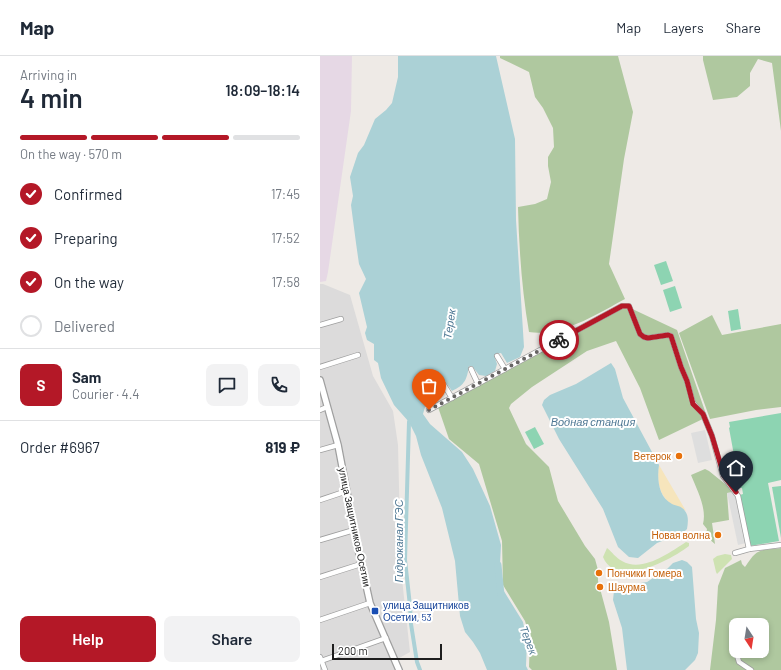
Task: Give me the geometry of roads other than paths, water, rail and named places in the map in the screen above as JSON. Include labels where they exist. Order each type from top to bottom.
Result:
[{"type":"street","points":[[429,410],[622,306],[629,306],[640,334],[644,337],[671,336],[687,381],[693,404],[703,414],[712,436],[724,476],[738,496],[749,549]]},
{"type":"street","points":[[320,325],[341,318]]},
{"type":"street","points":[[320,367],[358,355]]},
{"type":"street","points":[[497,356],[505,369]]},
{"type":"street","points":[[470,369],[478,384]]},
{"type":"street","name":"улица Защитников Осетии","points":[[320,380],[338,445],[370,603],[399,670]]},
{"type":"street","points":[[444,384],[452,398]]},
{"type":"street","points":[[320,410],[327,408]]},
{"type":"street","points":[[320,450],[338,445]]},
{"type":"street","points":[[320,500],[347,491]]},
{"type":"street","points":[[320,540],[354,530]]},
{"type":"street","points":[[735,553],[749,549],[781,545]]},
{"type":"street","points":[[320,577],[361,564]]},
{"type":"street","points":[[320,620],[370,603]]},
{"type":"street","points":[[324,670],[321,659],[386,638]]},
{"type":"street","points":[[738,658],[739,662],[751,670]]},
{"type":"water","points":[[398,56],[496,56],[515,139],[516,220],[524,347],[520,357],[507,363],[501,353],[496,354],[495,358],[497,364],[495,371],[486,376],[479,375],[472,366],[469,366],[463,384],[452,391],[445,381],[441,385],[442,395],[433,403],[425,407],[423,414],[430,424],[462,452],[473,469],[490,506],[501,545],[499,583],[523,622],[527,641],[526,666],[528,670],[487,670],[480,653],[465,632],[460,616],[455,561],[442,508],[421,455],[416,436],[409,422],[394,405],[381,378],[378,363],[374,360],[374,344],[367,340],[365,333],[367,327],[359,293],[366,279],[359,264],[351,205],[353,196],[350,177],[358,153],[364,145],[375,119],[392,103],[398,77]]},
{"type":"water","name":"Водная станция","points":[[611,363],[615,369],[623,398],[659,465],[658,476],[661,492],[667,501],[684,509],[688,517],[687,529],[683,533],[657,543],[638,558],[629,557],[618,547],[603,509],[559,439],[542,405],[544,400],[550,395],[576,384]]},
{"type":"water","points":[[682,560],[687,562],[692,567],[696,619],[699,633],[698,653],[695,660],[685,670],[627,670],[622,628],[613,600],[614,591],[618,586],[624,584],[647,582],[667,569],[673,563]]},
{"type":"waterway","name":"Гидроканал ГЭС","points":[[411,418],[409,422],[405,560],[411,624],[417,662],[420,670]]},
{"type":"waterway","name":"Терек","points":[[498,565],[501,595]]},
{"type":"place","name":"Ветерок","points":[[679,456]]},
{"type":"place","name":"Новая волна","points":[[718,535]]},
{"type":"place","name":"Пончики Гомера","points":[[599,573]]},
{"type":"place","name":"Шаурма","points":[[600,587]]},
{"type":"place","name":"улица Защитников Осетии, 53","points":[[375,611]]}]
